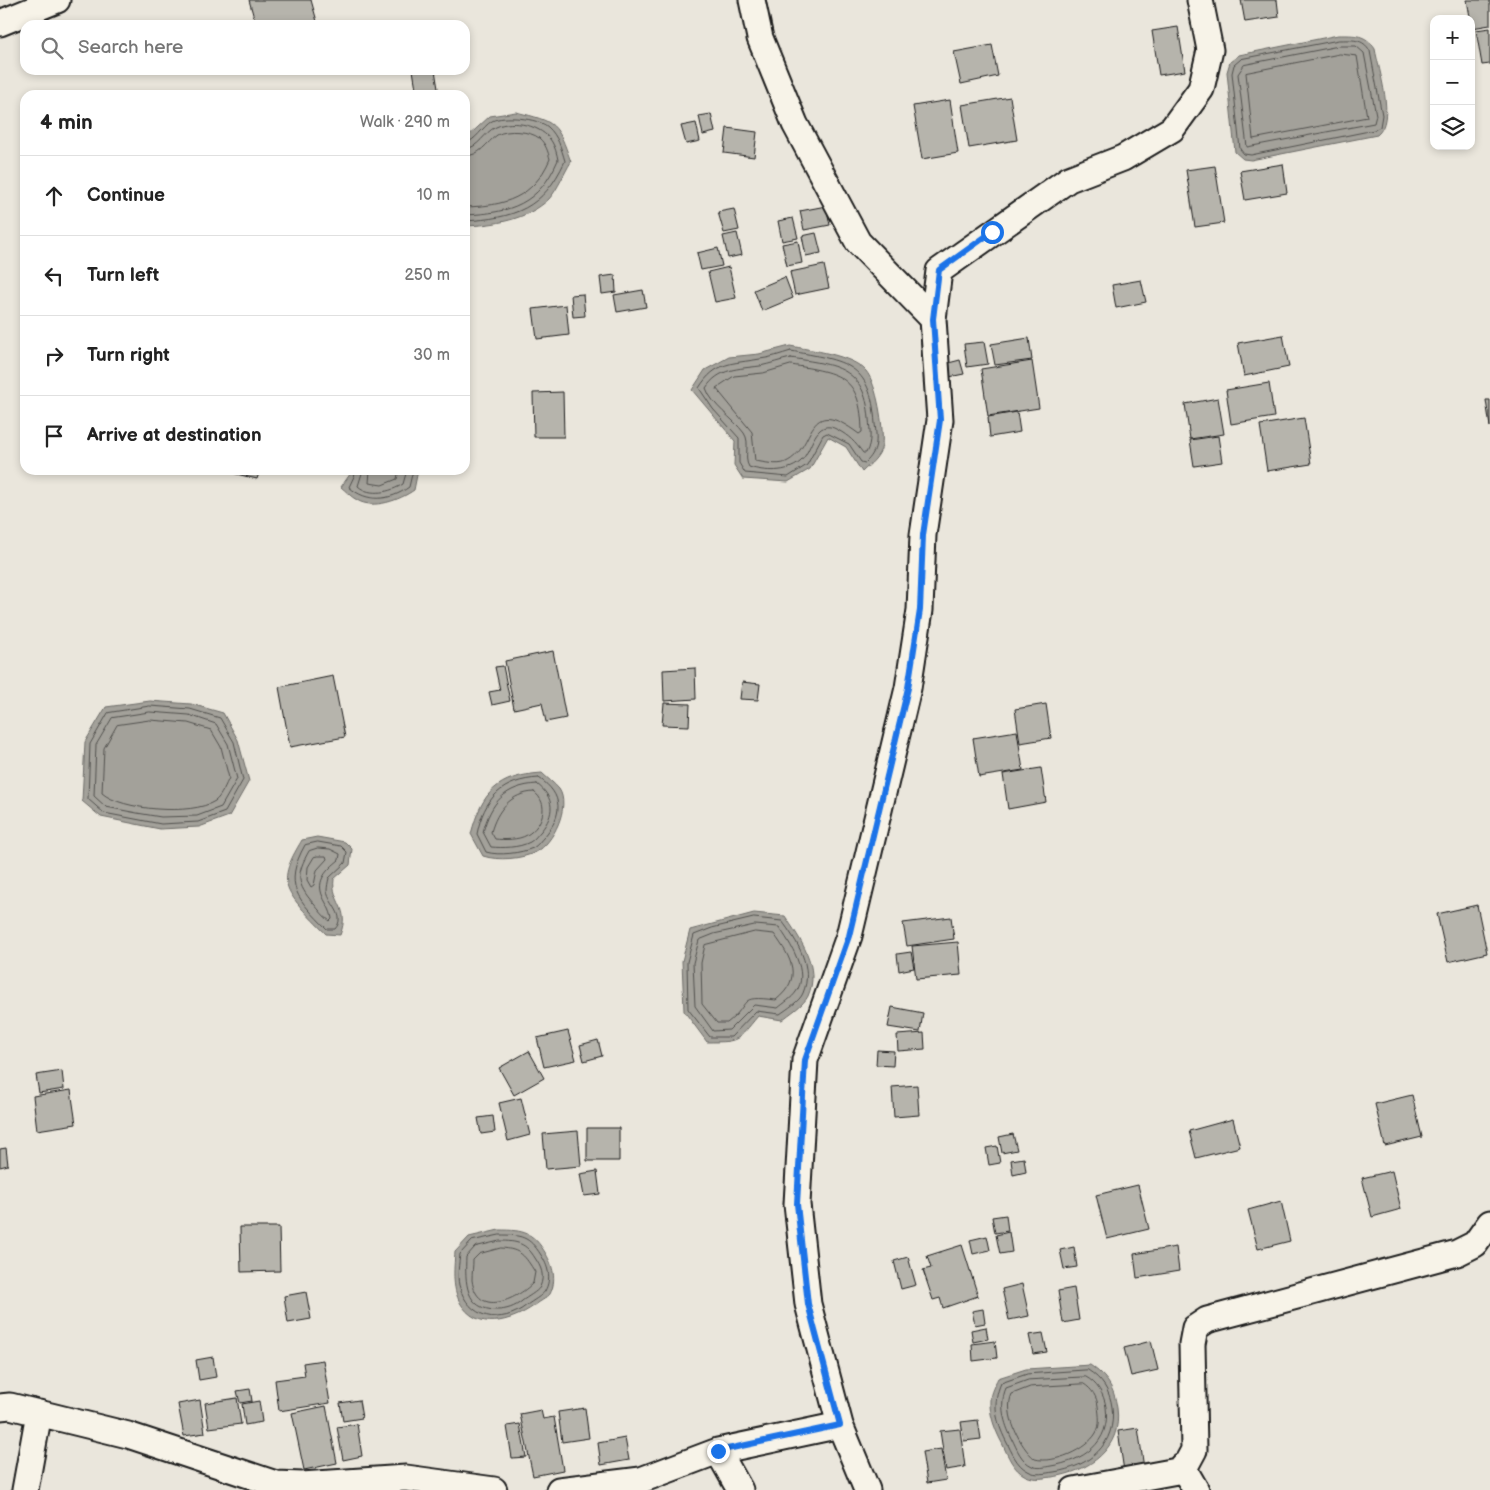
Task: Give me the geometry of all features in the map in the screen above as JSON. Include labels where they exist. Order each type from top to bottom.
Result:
[{"type":"street","points":[[0,23],[57,0]]},
{"type":"street","points":[[752,0],[760,38],[795,124],[858,242],[933,319]]},
{"type":"street","points":[[867,1490],[840,1425],[808,1304],[797,1204],[805,1060],[849,936],[908,688],[920,610],[923,535],[940,420],[933,319],[939,270],[1069,179],[1123,158],[1172,129],[1201,89],[1210,50],[1200,0]]},
{"type":"street","points":[[1074,1490],[1176,1470],[1182,1466],[1194,1450],[1192,1344],[1195,1328],[1207,1320],[1457,1253],[1475,1244],[1490,1222]]},
{"type":"street","points":[[0,1407],[10,1406],[128,1435],[276,1484],[302,1485],[406,1478],[494,1490]]},
{"type":"street","points":[[25,1490],[40,1413]]},
{"type":"street","points":[[559,1490],[642,1480],[718,1451],[840,1425]]},
{"type":"street","points":[[718,1451],[740,1490]]},
{"type":"street","points":[[1182,1466],[1196,1490]]},
{"type":"water","points":[[1338,35],[1360,36],[1368,40],[1375,49],[1385,95],[1386,107],[1383,128],[1377,135],[1251,160],[1243,159],[1235,152],[1227,72],[1230,62],[1239,55]]},
{"type":"water","points":[[516,112],[540,118],[558,131],[571,162],[549,199],[531,212],[499,223],[470,226],[470,134],[490,116]]},
{"type":"water","points":[[790,346],[841,357],[860,365],[870,377],[879,406],[882,445],[877,457],[862,472],[846,447],[828,437],[810,469],[788,482],[743,479],[734,465],[735,441],[692,390],[705,370],[729,357],[759,354]]},
{"type":"water","points":[[349,475],[417,475],[414,490],[394,500],[378,504],[363,503],[341,487]]},
{"type":"water","points":[[150,701],[191,704],[223,713],[238,740],[249,781],[229,816],[199,827],[160,829],[101,817],[82,801],[85,742],[106,707]]},
{"type":"water","points":[[542,773],[559,789],[562,796],[563,805],[554,833],[542,848],[524,856],[503,859],[483,856],[471,834],[475,819],[486,797],[494,789],[513,778]]},
{"type":"water","points":[[317,837],[345,842],[352,849],[350,865],[334,879],[335,894],[343,918],[340,935],[326,934],[298,904],[287,884],[287,872],[293,855],[302,840]]},
{"type":"water","points":[[754,913],[785,916],[791,925],[807,954],[810,964],[812,974],[808,996],[800,1006],[782,1020],[758,1016],[746,1031],[737,1038],[726,1041],[707,1042],[684,1011],[682,961],[690,930]]},
{"type":"water","points":[[499,1230],[521,1232],[537,1241],[551,1263],[554,1278],[552,1289],[549,1295],[520,1314],[500,1321],[480,1320],[471,1315],[459,1301],[454,1280],[455,1252],[469,1237]]},
{"type":"water","points":[[1090,1365],[1109,1383],[1116,1401],[1117,1422],[1115,1435],[1109,1446],[1101,1456],[1090,1464],[1066,1474],[1036,1478],[1021,1473],[1009,1458],[997,1433],[992,1416],[990,1397],[998,1378],[1026,1369]]},
{"type":"building","points":[[249,0],[311,0],[317,20],[255,20]]},
{"type":"building","points":[[1241,0],[1277,0],[1279,17],[1245,22]]},
{"type":"building","points":[[1467,0],[1490,0],[1490,25],[1475,28],[1475,15],[1470,15]]},
{"type":"building","points":[[1178,27],[1185,71],[1159,75],[1152,31]]},
{"type":"building","points":[[1490,28],[1490,64],[1482,65],[1476,30]]},
{"type":"building","points":[[992,45],[998,76],[961,84],[954,52]]},
{"type":"building","points":[[414,75],[436,75],[438,90],[416,90]]},
{"type":"building","points":[[1010,97],[1017,140],[969,148],[962,105]]},
{"type":"building","points":[[950,100],[958,153],[922,159],[913,106]]},
{"type":"building","points":[[711,114],[715,132],[703,135],[699,116]]},
{"type":"building","points":[[696,123],[700,141],[686,144],[681,126]]},
{"type":"building","points":[[727,128],[757,132],[754,157],[724,153]]},
{"type":"building","points":[[1283,164],[1287,193],[1245,200],[1240,171]]},
{"type":"building","points":[[1215,166],[1224,223],[1195,227],[1186,170]]},
{"type":"building","points":[[826,206],[830,225],[804,230],[800,211]]},
{"type":"building","points":[[734,209],[739,230],[724,233],[718,212]]},
{"type":"building","points":[[793,218],[798,238],[782,241],[778,221]]},
{"type":"building","points":[[737,233],[742,255],[728,258],[723,236]]},
{"type":"building","points":[[816,233],[821,253],[806,256],[802,236]]},
{"type":"building","points":[[798,241],[802,263],[787,266],[782,244]]},
{"type":"building","points":[[718,248],[722,266],[701,270],[697,253]]},
{"type":"building","points":[[824,265],[829,288],[795,295],[790,272]]},
{"type":"building","points":[[729,267],[736,298],[715,302],[708,272]]},
{"type":"building","points":[[615,275],[616,292],[602,294],[600,277]]},
{"type":"building","points":[[785,277],[793,298],[762,311],[754,290]]},
{"type":"building","points":[[1141,280],[1146,302],[1116,308],[1112,285]]},
{"type":"building","points":[[643,290],[646,307],[617,312],[614,295]]},
{"type":"building","points":[[583,294],[585,316],[573,317],[571,295]]},
{"type":"building","points":[[566,305],[569,335],[537,339],[533,309]]},
{"type":"building","points":[[1283,335],[1289,367],[1244,376],[1238,343]]},
{"type":"building","points":[[1029,338],[1032,360],[995,365],[991,344]]},
{"type":"building","points":[[984,342],[988,364],[967,367],[964,344]]},
{"type":"building","points":[[960,360],[964,374],[944,378],[941,365]]},
{"type":"building","points":[[1032,361],[1039,408],[988,416],[981,369]]},
{"type":"building","points":[[1269,383],[1274,417],[1231,424],[1226,390]]},
{"type":"building","points":[[563,392],[564,437],[534,437],[533,393]]},
{"type":"building","points":[[1218,398],[1224,434],[1190,439],[1185,404]]},
{"type":"building","points":[[1486,400],[1490,400],[1490,427]]},
{"type":"building","points":[[1017,412],[1020,432],[990,437],[988,417]]},
{"type":"building","points":[[1304,418],[1311,464],[1267,471],[1260,425]]},
{"type":"building","points":[[1218,436],[1222,462],[1194,466],[1190,440]]},
{"type":"building","points":[[241,475],[258,475],[257,479]]},
{"type":"building","points":[[553,651],[566,718],[546,722],[542,703],[514,709],[505,661]]},
{"type":"building","points":[[503,666],[510,701],[492,705],[489,692],[500,690],[495,667]]},
{"type":"building","points":[[695,668],[696,699],[664,701],[663,670]]},
{"type":"building","points":[[333,676],[345,737],[290,747],[279,687]]},
{"type":"building","points":[[742,682],[760,684],[758,700],[740,699]]},
{"type":"building","points":[[664,703],[690,704],[689,726],[662,725]]},
{"type":"building","points":[[1046,704],[1051,738],[1020,743],[1015,709]]},
{"type":"building","points":[[1017,731],[1023,770],[979,777],[973,738]]},
{"type":"building","points":[[1041,768],[1046,802],[1008,809],[1003,774]]},
{"type":"building","points":[[1477,905],[1487,953],[1448,962],[1437,914]]},
{"type":"building","points":[[951,917],[954,939],[907,946],[903,923]]},
{"type":"building","points":[[958,942],[961,975],[916,979],[912,946]]},
{"type":"building","points":[[911,952],[914,968],[899,971],[897,954]]},
{"type":"building","points":[[892,1007],[923,1013],[920,1032],[888,1027]]},
{"type":"building","points":[[568,1031],[576,1060],[544,1067],[537,1038]]},
{"type":"building","points":[[924,1033],[925,1049],[898,1051],[897,1035]]},
{"type":"building","points":[[598,1040],[602,1056],[584,1061],[580,1045]]},
{"type":"building","points":[[877,1050],[894,1051],[893,1066],[876,1065]]},
{"type":"building","points":[[529,1051],[544,1078],[514,1095],[499,1068]]},
{"type":"building","points":[[62,1071],[64,1089],[39,1093],[36,1075]]},
{"type":"building","points":[[917,1085],[919,1115],[894,1117],[892,1087]]},
{"type":"building","points":[[71,1090],[76,1124],[37,1130],[33,1096]]},
{"type":"building","points":[[1412,1095],[1422,1137],[1385,1146],[1375,1104]]},
{"type":"building","points":[[521,1098],[530,1135],[508,1141],[499,1103]]},
{"type":"building","points":[[493,1116],[495,1132],[481,1134],[478,1118]]},
{"type":"building","points":[[1233,1119],[1240,1147],[1196,1158],[1189,1131]]},
{"type":"building","points":[[587,1128],[619,1128],[619,1161],[587,1161]]},
{"type":"building","points":[[578,1131],[581,1166],[546,1169],[543,1134]]},
{"type":"building","points":[[1013,1134],[1017,1150],[1002,1153],[999,1137]]},
{"type":"building","points":[[997,1146],[1000,1163],[989,1165],[986,1148]]},
{"type":"building","points":[[6,1148],[8,1165],[0,1167],[0,1149]]},
{"type":"building","points":[[1024,1158],[1026,1172],[1013,1175],[1011,1160]]},
{"type":"building","points":[[597,1171],[600,1194],[584,1196],[580,1174]]},
{"type":"building","points":[[1392,1171],[1401,1209],[1372,1217],[1362,1178]]},
{"type":"building","points":[[1138,1185],[1149,1229],[1107,1239],[1096,1195]]},
{"type":"building","points":[[1281,1201],[1290,1241],[1258,1249],[1248,1210]]},
{"type":"building","points":[[1006,1215],[1008,1231],[995,1233],[992,1217]]},
{"type":"building","points":[[240,1227],[279,1227],[280,1271],[241,1272]]},
{"type":"building","points":[[1009,1232],[1012,1252],[1000,1254],[996,1235]]},
{"type":"building","points":[[987,1236],[990,1250],[973,1254],[970,1240]]},
{"type":"building","points":[[962,1245],[978,1296],[943,1308],[940,1298],[933,1300],[923,1270],[931,1268],[927,1256]]},
{"type":"building","points":[[1074,1247],[1077,1267],[1064,1269],[1060,1250]]},
{"type":"building","points":[[1176,1247],[1179,1271],[1137,1278],[1134,1254]]},
{"type":"building","points":[[908,1257],[916,1285],[901,1289],[894,1261]]},
{"type":"building","points":[[1022,1284],[1029,1316],[1009,1320],[1002,1289]]},
{"type":"building","points":[[1074,1288],[1079,1320],[1063,1323],[1058,1291]]},
{"type":"building","points":[[306,1292],[311,1319],[288,1323],[284,1296]]},
{"type":"building","points":[[983,1309],[985,1323],[975,1325],[972,1311]]},
{"type":"building","points":[[986,1327],[988,1339],[973,1342],[971,1330]]},
{"type":"building","points":[[1043,1333],[1047,1352],[1033,1354],[1029,1335]]},
{"type":"building","points":[[995,1341],[997,1358],[973,1361],[972,1344]]},
{"type":"building","points":[[1151,1341],[1158,1370],[1131,1376],[1124,1348]]},
{"type":"building","points":[[213,1357],[216,1377],[199,1380],[196,1360]]},
{"type":"building","points":[[323,1360],[330,1403],[279,1411],[275,1380],[305,1376],[303,1363]]},
{"type":"building","points":[[250,1389],[252,1401],[240,1403],[237,1391]]},
{"type":"building","points":[[237,1398],[241,1424],[209,1428],[205,1403]]},
{"type":"building","points":[[200,1400],[205,1433],[184,1436],[178,1404]]},
{"type":"building","points":[[359,1400],[362,1418],[343,1421],[340,1403]]},
{"type":"building","points":[[259,1401],[262,1422],[245,1425],[242,1404]]},
{"type":"building","points":[[326,1406],[337,1463],[304,1470],[292,1413]]},
{"type":"building","points":[[585,1408],[589,1438],[562,1442],[558,1412]]},
{"type":"building","points":[[541,1410],[543,1419],[554,1417],[563,1470],[533,1476],[520,1414]]},
{"type":"building","points":[[978,1420],[981,1439],[964,1441],[961,1422]]},
{"type":"building","points":[[357,1424],[362,1456],[343,1460],[337,1427]]},
{"type":"building","points":[[520,1424],[526,1457],[512,1458],[507,1426]]},
{"type":"building","points":[[1138,1428],[1144,1468],[1124,1471],[1118,1431]]},
{"type":"building","points":[[960,1429],[965,1467],[946,1470],[940,1431]]},
{"type":"building","points":[[625,1438],[629,1460],[601,1465],[598,1443]]},
{"type":"building","points":[[941,1449],[946,1480],[927,1483],[922,1452]]},
{"type":"route","points":[[718,1451],[840,1425],[808,1304],[797,1204],[805,1060],[849,936],[908,688],[920,610],[923,535],[940,420],[933,319],[939,270],[992,232]]}]
